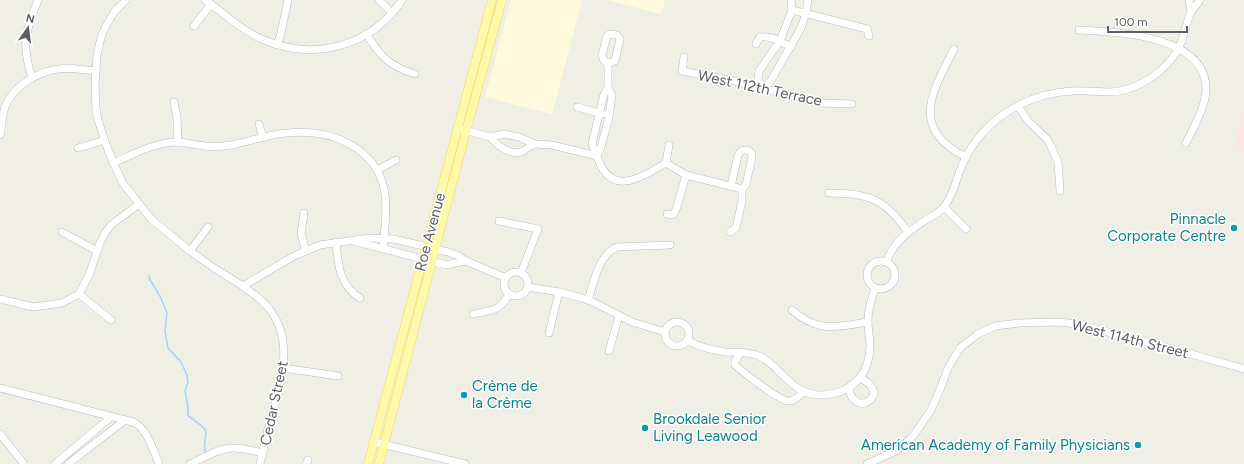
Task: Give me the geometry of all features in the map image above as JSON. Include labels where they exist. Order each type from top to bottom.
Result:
[{"type":"main road","name":"Roe Avenue","points":[[368,464],[492,0]]},
{"type":"main road","name":"Roe Avenue","points":[[379,464],[431,262],[502,0]]},
{"type":"street","points":[[32,78],[25,56],[25,42],[30,20],[38,0]]},
{"type":"street","points":[[126,0],[113,15],[102,34],[97,54],[95,96],[96,109],[104,140],[122,182],[151,219],[190,251],[243,286],[285,261],[306,251],[336,242],[370,238],[394,240],[459,256],[466,261],[506,278]]},
{"type":"street","points":[[277,45],[288,0]]},
{"type":"street","points":[[379,0],[392,13]]},
{"type":"street","points":[[194,26],[208,2],[248,32],[277,45],[308,50],[333,48],[356,40],[366,34],[384,21],[402,0]]},
{"type":"street","points":[[791,0],[792,10],[780,41],[759,71],[758,80],[763,88],[770,82],[801,28],[806,13],[808,0]]},
{"type":"street","points":[[1189,0],[1191,12]]},
{"type":"street","points":[[886,262],[897,242],[908,232],[937,213],[944,206],[952,193],[966,157],[978,139],[1005,113],[1039,96],[1050,93],[1080,90],[1110,92],[1127,89],[1145,82],[1163,69],[1179,49],[1191,12],[1200,0]]},
{"type":"street","points":[[792,10],[867,29],[869,36]]},
{"type":"street","points":[[1079,30],[1110,31],[1133,34],[1179,49],[1188,54],[1198,63],[1202,70],[1206,93],[1202,107],[1186,143]]},
{"type":"street","points":[[366,34],[385,59],[392,65],[415,74]]},
{"type":"street","points":[[756,44],[758,39],[763,36],[780,41],[791,47]]},
{"type":"street","points":[[954,49],[932,96],[930,110],[931,119],[939,136],[945,143],[966,157]]},
{"type":"street","name":"West 112th Terrace","points":[[684,57],[682,71],[734,81],[821,103],[852,104]]},
{"type":"street","points":[[597,156],[609,117],[612,95],[608,88],[608,63]]},
{"type":"street","points":[[0,135],[5,108],[9,100],[21,85],[46,71],[72,68],[96,71]]},
{"type":"street","points":[[608,88],[604,94],[592,144],[600,166],[605,172],[616,180],[624,181],[638,179],[666,163],[670,145]]},
{"type":"street","points":[[174,102],[177,118],[178,142]]},
{"type":"street","points":[[1018,106],[1028,121],[1047,139],[1050,144],[1058,162],[1060,191]]},
{"type":"street","points":[[577,107],[609,117]]},
{"type":"street","points":[[259,124],[263,138]]},
{"type":"street","points":[[457,128],[490,137],[504,134],[519,137],[535,144],[552,145],[597,156]]},
{"type":"street","points":[[113,163],[153,146],[178,142],[219,146],[231,145],[286,133],[303,132],[325,134],[350,144],[368,158],[377,170],[385,194],[386,217],[383,249]]},
{"type":"street","points":[[490,137],[503,149],[517,152],[535,144]]},
{"type":"street","points":[[78,148],[104,140]]},
{"type":"street","points":[[730,232],[736,228],[742,201],[742,189],[746,184],[752,157],[752,154],[749,151],[740,151],[731,186]]},
{"type":"street","points":[[377,170],[396,160]]},
{"type":"street","points":[[666,163],[686,176],[742,189]]},
{"type":"street","points":[[667,214],[673,215],[676,210],[686,176]]},
{"type":"street","points":[[829,193],[858,194],[877,201],[895,215],[908,232]]},
{"type":"street","points":[[0,299],[33,306],[62,303],[79,294],[89,275],[105,233],[111,225],[139,204]]},
{"type":"street","points":[[944,206],[966,229]]},
{"type":"street","points":[[304,213],[301,234],[306,251]]},
{"type":"street","points":[[499,221],[538,229],[520,273]]},
{"type":"street","points":[[190,251],[208,227]]},
{"type":"street","points":[[62,232],[97,251]]},
{"type":"street","points":[[351,240],[446,265],[466,261]]},
{"type":"street","points":[[336,242],[338,264],[344,282],[351,291],[360,298]]},
{"type":"street","points":[[588,300],[602,262],[612,249],[617,247],[670,245]]},
{"type":"street","points":[[877,261],[886,262],[894,269],[895,279],[890,287],[885,289],[875,289],[866,279],[867,270],[877,261]]},
{"type":"street","points":[[512,273],[520,273],[527,279],[528,287],[525,292],[514,296],[509,294],[504,285],[506,278],[512,273]]},
{"type":"street","name":"Cedar Street","points":[[243,286],[264,303],[274,316],[284,344],[283,368],[260,464]]},
{"type":"street","points":[[528,287],[559,292],[588,300],[640,325],[665,332]]},
{"type":"street","points":[[688,340],[694,344],[710,349],[725,352],[750,353],[765,359],[788,381],[804,392],[815,395],[838,393],[848,388],[857,380],[866,367],[870,345],[868,322],[871,301],[875,289]]},
{"type":"street","points":[[549,334],[559,292]]},
{"type":"street","points":[[79,294],[111,320]]},
{"type":"street","points":[[473,314],[498,308],[503,304],[509,294]]},
{"type":"street","points":[[792,310],[806,320],[817,325],[836,326],[868,322]]},
{"type":"street","points":[[609,351],[619,316]]},
{"type":"street","points":[[680,322],[684,324],[689,330],[688,340],[680,345],[672,345],[667,340],[665,332],[666,328],[672,323],[680,322]]},
{"type":"street","name":"West 114th Street","points":[[867,464],[898,450],[914,435],[931,410],[948,368],[960,348],[978,334],[996,326],[1019,323],[1058,322],[1077,324],[1244,369]]},
{"type":"street","points":[[741,352],[735,361],[736,365],[766,388],[788,401],[793,400],[804,392]]},
{"type":"street","points":[[283,368],[338,376]]},
{"type":"street","points":[[848,388],[854,400],[865,403],[869,402],[874,394],[872,387],[870,384],[857,380]]},
{"type":"street","points":[[0,388],[138,424],[147,437],[159,464]]},
{"type":"street","points":[[55,464],[111,417]]},
{"type":"street","points":[[63,457],[69,464],[125,420]]},
{"type":"street","points":[[0,434],[24,464]]},
{"type":"street","points":[[84,439],[90,447]]},
{"type":"street","points":[[374,442],[465,464]]},
{"type":"street","points":[[190,464],[221,450],[231,448],[242,448],[263,453]]},
{"type":"shaded area","points":[[511,0],[582,0],[552,114],[485,97]]},
{"type":"shaded area","points":[[607,0],[665,0],[661,14]]},
{"type":"shaded area","points":[[1244,109],[1244,153],[1233,150]]},
{"type":"waterway","points":[[149,276],[167,313],[165,331],[168,348],[181,362],[187,375],[188,383],[185,390],[188,415],[206,432],[204,446],[205,451]]},
{"type":"place","name":"Pinnacle Corporate Centre","points":[[1234,228]]},
{"type":"place","name":"Crème de la Crème","points":[[464,395]]},
{"type":"place","name":"Brookdale Senior Living Leawood","points":[[645,428]]},
{"type":"place","name":"American Academy of Family Physicians","points":[[1138,445]]}]
